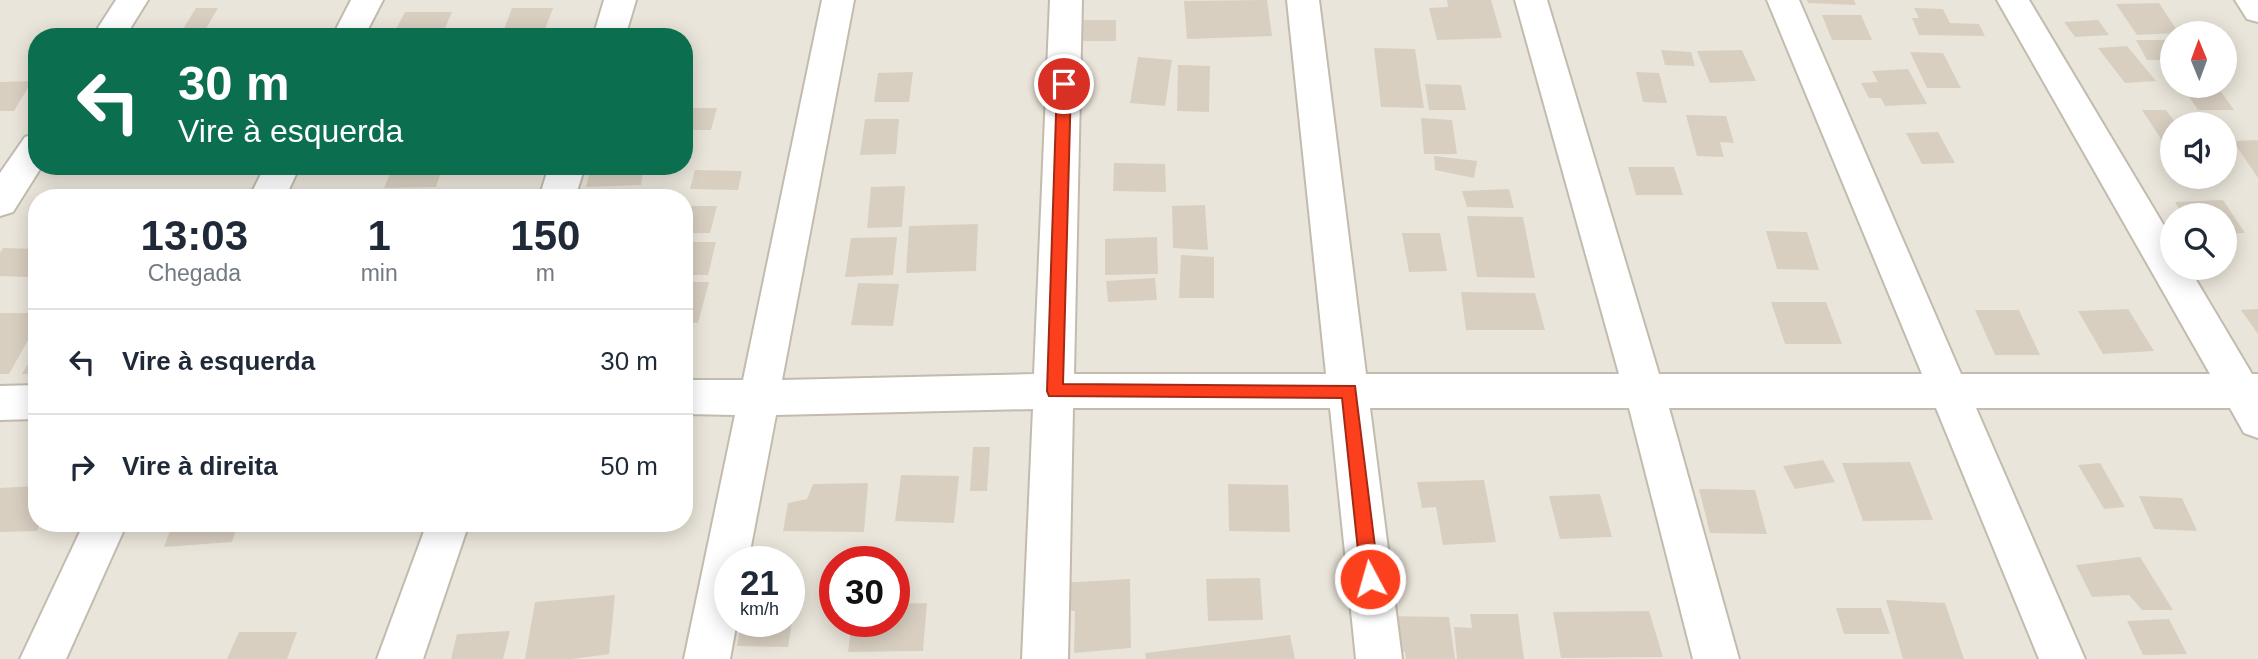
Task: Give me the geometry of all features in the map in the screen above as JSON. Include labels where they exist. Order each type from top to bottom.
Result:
[{"type":"street","points":[[114,28],[132,0]]},
{"type":"street","points":[[353,28],[367,0]]},
{"type":"street","points":[[612,28],[621,0]]},
{"type":"street","points":[[707,659],[838,0]]},
{"type":"street","points":[[1045,659],[1066,0]]},
{"type":"street","points":[[1303,0],[1378,659]]},
{"type":"street","points":[[1531,0],[1644,391],[1716,659]]},
{"type":"street","points":[[1783,0],[2062,659]]},
{"type":"street","points":[[2013,0],[2252,401]]},
{"type":"street","points":[[2250,0],[2258,11]]},
{"type":"street","points":[[0,202],[28,160]]},
{"type":"street","points":[[693,397],[1055,391],[1947,391],[2252,401]]},
{"type":"street","points":[[0,403],[28,402]]},
{"type":"street","points":[[43,659],[102,532]]},
{"type":"street","points":[[400,659],[444,532]]},
{"type":"shaded area","points":[[0,0],[2258,0],[2258,659],[0,659]]},
{"type":"building","points":[[1267,0],[1272,36],[1187,39],[1184,1]]},
{"type":"building","points":[[1447,0],[1491,0],[1502,38],[1437,40],[1429,8],[1448,7]]},
{"type":"building","points":[[1807,0],[1854,0],[1856,5],[1808,3]]},
{"type":"building","points":[[2159,3],[2171,21],[2160,21],[2160,34],[2137,35],[2116,4]]},
{"type":"building","points":[[196,8],[218,8],[206,28],[184,28]]},
{"type":"building","points":[[512,8],[553,8],[545,28],[504,28]]},
{"type":"building","points":[[1914,8],[1943,9],[1950,23],[1979,24],[1985,36],[1919,35],[1912,18],[1919,18]]},
{"type":"building","points":[[405,12],[452,12],[445,28],[397,28]]},
{"type":"building","points":[[1822,15],[1861,15],[1872,40],[1832,40]]},
{"type":"building","points":[[1082,20],[1116,20],[1116,41],[1082,41]]},
{"type":"building","points":[[2098,20],[2109,35],[2075,37],[2064,22]]},
{"type":"building","points":[[2136,40],[2160,40],[2160,60],[2147,60]]},
{"type":"building","points":[[2127,46],[2156,81],[2125,83],[2098,48]]},
{"type":"building","points":[[1374,48],[1415,49],[1424,108],[1381,107]]},
{"type":"building","points":[[1661,50],[1691,52],[1695,66],[1665,65]]},
{"type":"building","points":[[1742,50],[1756,81],[1710,83],[1697,51]]},
{"type":"building","points":[[1910,52],[1943,53],[1961,88],[1927,88]]},
{"type":"building","points":[[1138,57],[1172,60],[1165,106],[1130,103]]},
{"type":"building","points":[[1178,65],[1210,66],[1209,112],[1177,111]]},
{"type":"building","points":[[1908,69],[1927,104],[1885,106],[1881,98],[1869,98],[1861,83],[1878,82],[1872,71]]},
{"type":"building","points":[[913,72],[909,102],[874,102],[878,73]]},
{"type":"building","points":[[1636,72],[1659,73],[1667,103],[1643,102]]},
{"type":"building","points":[[28,81],[28,88],[14,111],[0,111],[0,82]]},
{"type":"building","points":[[1425,84],[1461,85],[1466,110],[1429,110]]},
{"type":"building","points":[[2190,98],[2226,98],[2234,110],[2198,110]]},
{"type":"building","points":[[693,108],[717,108],[711,130],[693,130]]},
{"type":"building","points":[[2142,110],[2167,112],[2160,112],[2160,137]]},
{"type":"building","points":[[1686,115],[1726,116],[1734,143],[1720,142],[1724,157],[1697,156]]},
{"type":"building","points":[[1421,118],[1452,120],[1457,154],[1424,154]]},
{"type":"building","points":[[865,119],[899,119],[896,154],[860,155]]},
{"type":"building","points":[[1938,132],[1955,163],[1922,164],[1906,133]]},
{"type":"building","points":[[2257,140],[2258,178],[2237,147],[2237,141]]},
{"type":"building","points":[[1434,156],[1477,161],[1474,178],[1435,170]]},
{"type":"building","points":[[1114,163],[1165,164],[1166,192],[1113,191]]},
{"type":"building","points":[[1628,167],[1674,167],[1683,195],[1636,195]]},
{"type":"building","points":[[695,170],[742,171],[738,190],[690,189]]},
{"type":"building","points":[[389,175],[440,175],[436,187],[384,188]]},
{"type":"building","points":[[589,175],[643,175],[641,185],[586,187]]},
{"type":"building","points":[[905,186],[902,227],[867,228],[871,187]]},
{"type":"building","points":[[1509,189],[1514,208],[1467,207],[1462,191]]},
{"type":"building","points":[[2223,200],[2225,203],[2176,203]]},
{"type":"building","points":[[1205,205],[1208,250],[1173,248],[1172,206]]},
{"type":"building","points":[[693,206],[717,206],[710,233],[693,233]]},
{"type":"building","points":[[1467,216],[1523,217],[1535,278],[1477,277]]},
{"type":"building","points":[[2237,221],[2245,233],[2237,233]]},
{"type":"building","points":[[978,224],[976,271],[906,273],[909,226]]},
{"type":"building","points":[[1766,231],[1807,232],[1819,270],[1777,269]]},
{"type":"building","points":[[1402,233],[1440,233],[1447,271],[1409,272]]},
{"type":"building","points":[[897,237],[893,275],[845,277],[851,238]]},
{"type":"building","points":[[1157,237],[1158,274],[1105,275],[1105,239]]},
{"type":"building","points":[[693,242],[716,242],[708,275],[693,275]]},
{"type":"building","points":[[3,248],[28,249],[28,277],[0,276],[0,253]]},
{"type":"building","points":[[1181,255],[1214,257],[1214,298],[1179,298]]},
{"type":"building","points":[[1155,278],[1157,300],[1108,302],[1106,281]]},
{"type":"building","points":[[693,282],[709,282],[698,323],[693,323]]},
{"type":"building","points":[[858,283],[899,284],[893,326],[851,325]]},
{"type":"building","points":[[1461,292],[1535,293],[1545,330],[1466,330]]},
{"type":"building","points":[[1771,302],[1826,302],[1842,344],[1785,344]]},
{"type":"building","points":[[2128,309],[2154,351],[2103,354],[2078,311]]},
{"type":"building","points":[[2258,309],[2258,334],[2241,310]]},
{"type":"building","points":[[1975,310],[2019,310],[2040,355],[1995,355]]},
{"type":"building","points":[[0,313],[28,313],[28,340],[9,374],[0,374]]},
{"type":"building","points":[[28,364],[28,374],[22,374]]},
{"type":"building","points":[[973,447],[990,447],[987,491],[970,491]]},
{"type":"building","points":[[1823,460],[1835,482],[1795,489],[1783,466]]},
{"type":"building","points":[[1910,462],[1933,520],[1863,521],[1842,463]]},
{"type":"building","points":[[2100,463],[2125,507],[2104,509],[2078,465]]},
{"type":"building","points":[[901,475],[959,476],[954,523],[895,521]]},
{"type":"building","points":[[1484,480],[1496,542],[1443,545],[1436,507],[1422,508],[1417,482]]},
{"type":"building","points":[[868,483],[864,532],[783,531],[788,503],[807,499],[813,484]]},
{"type":"building","points":[[1228,484],[1288,485],[1290,532],[1229,531]]},
{"type":"building","points":[[28,486],[28,531],[0,532],[0,488]]},
{"type":"building","points":[[1699,489],[1755,490],[1767,534],[1710,533]]},
{"type":"building","points":[[1600,494],[1612,537],[1560,539],[1549,496]]},
{"type":"building","points":[[2139,496],[2182,498],[2197,531],[2154,529]]},
{"type":"building","points":[[170,532],[235,532],[232,542],[164,547]]},
{"type":"building","points":[[2140,557],[2173,610],[2142,610],[2129,595],[2092,597],[2076,565]]},
{"type":"building","points":[[1260,578],[1263,620],[1208,621],[1206,579]]},
{"type":"building","points":[[1130,579],[1131,648],[1074,653],[1075,611],[1059,611],[1059,583]]},
{"type":"building","points":[[615,595],[609,654],[572,659],[525,659],[535,602]]},
{"type":"building","points":[[1886,600],[1945,603],[1964,659],[1903,659]]},
{"type":"building","points":[[927,603],[923,651],[848,652],[850,637],[910,637],[910,604]]},
{"type":"building","points":[[1836,608],[1881,608],[1890,634],[1844,634]]},
{"type":"building","points":[[1649,611],[1663,657],[1561,658],[1553,612]]},
{"type":"building","points":[[1470,614],[1518,614],[1524,659],[1457,659],[1454,627],[1472,628]]},
{"type":"building","points":[[1383,616],[1449,617],[1455,659],[1406,659],[1405,652],[1386,652]]},
{"type":"building","points":[[2169,619],[2187,654],[2143,655],[2127,621]]},
{"type":"building","points":[[510,631],[503,659],[451,659],[457,634]]},
{"type":"building","points":[[239,632],[297,632],[287,659],[227,659]]},
{"type":"building","points":[[1290,635],[1295,659],[1146,659],[1145,653]]},
{"type":"building","points":[[739,637],[790,637],[788,647],[737,646]]},
{"type":"route","points":[[1064,84],[1055,391],[1349,391],[1370,579]]}]
